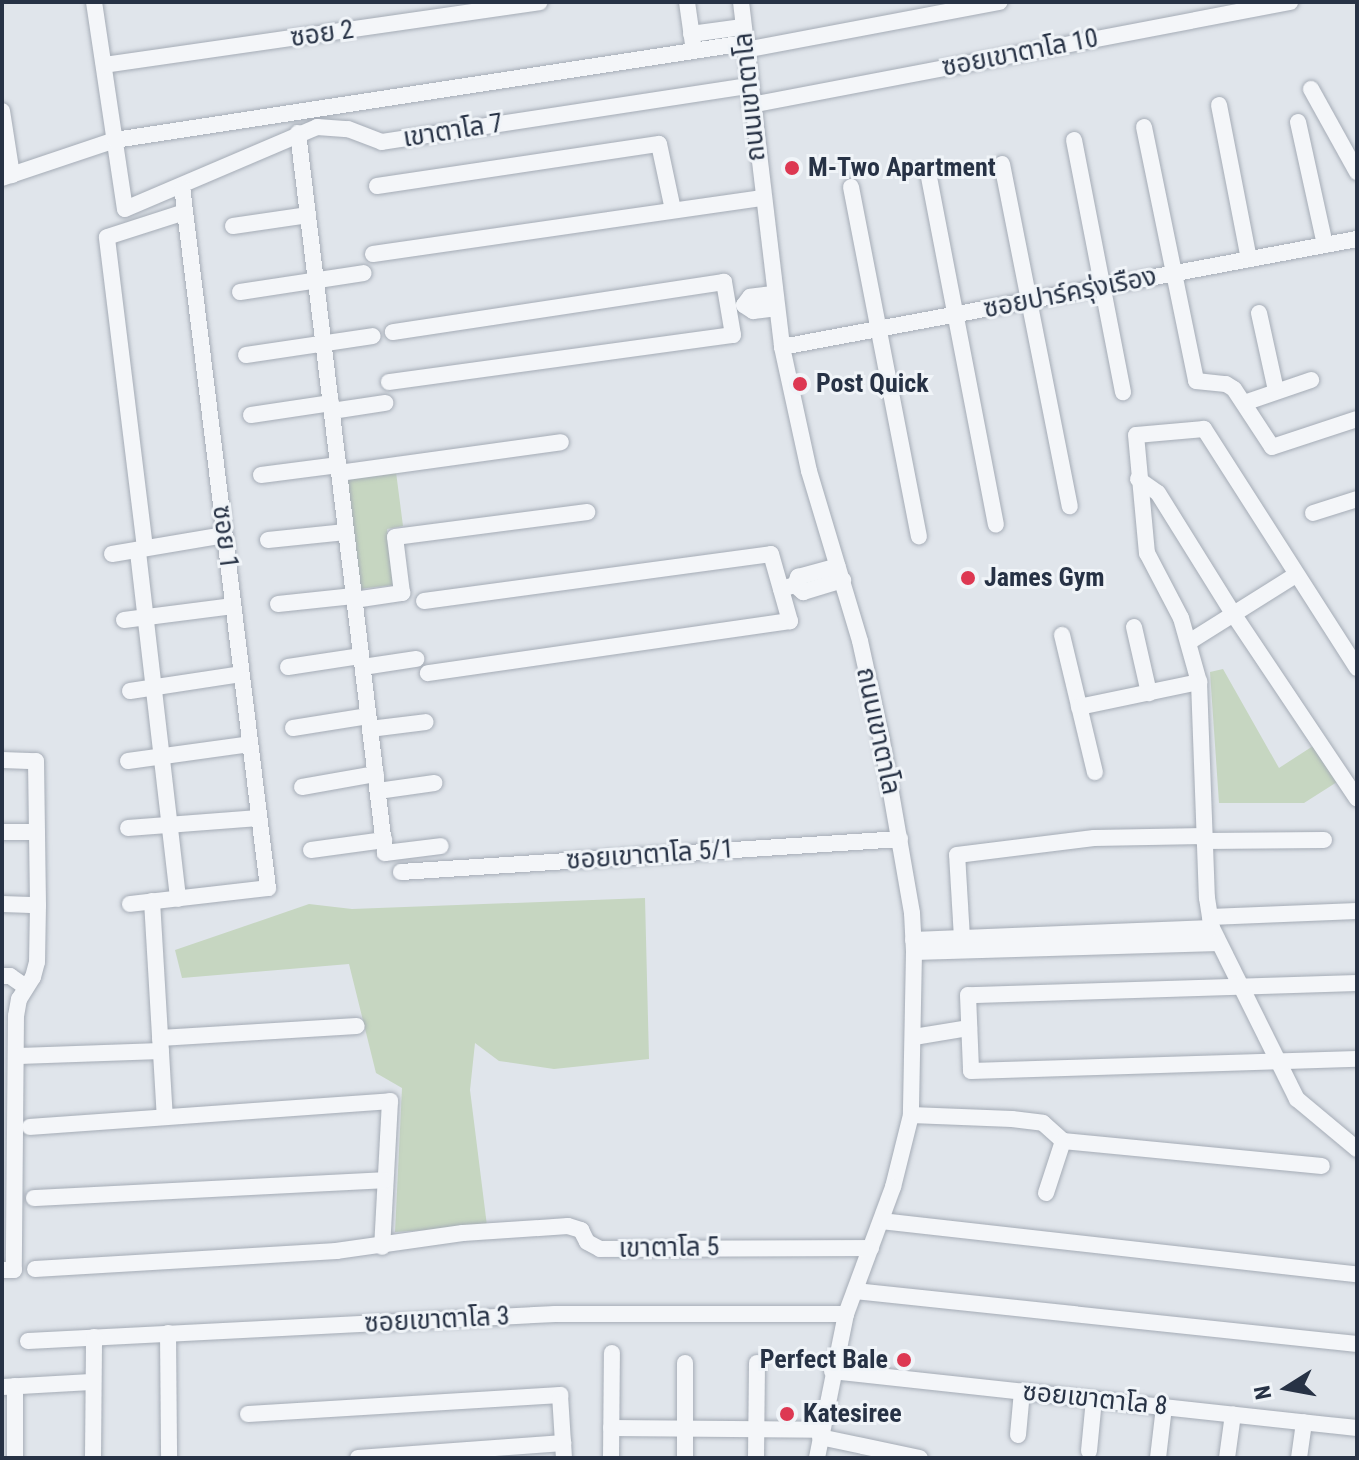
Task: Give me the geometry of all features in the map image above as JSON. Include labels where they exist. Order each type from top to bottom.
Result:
[{"type":"street","points":[[94,2],[115,140]]},
{"type":"street","name":"ซอย 2","points":[[104,65],[539,2]]},
{"type":"street","points":[[687,2],[692,42]]},
{"type":"street","name":"ถนนเขาตาโล","points":[[741,2],[761,198],[782,347],[809,471],[860,641],[900,839],[913,946],[911,1115],[881,1221],[846,1314],[817,1447]]},
{"type":"street","points":[[2,111],[7,176],[115,140],[692,42],[744,40],[1000,2]]},
{"type":"street","name":"ซอยเขาตาโล 10","points":[[751,105],[1290,2]]},
{"type":"street","name":"เขาตาโล 7","points":[[115,140],[125,209],[317,127],[348,129],[382,142],[749,86]]},
{"type":"street","points":[[1311,89],[1357,172]]},
{"type":"street","points":[[1219,105],[1249,259]]},
{"type":"street","points":[[1298,122],[1325,245]]},
{"type":"street","points":[[1144,127],[1196,381],[1226,384],[1244,403],[1272,447],[1357,419]]},
{"type":"street","points":[[298,133],[385,853],[441,846]]},
{"type":"street","points":[[1074,140],[1123,392]]},
{"type":"street","points":[[377,186],[659,144],[673,210]]},
{"type":"street","points":[[1002,164],[1070,506]]},
{"type":"street","points":[[928,172],[996,524]]},
{"type":"street","points":[[851,187],[919,536]]},
{"type":"street","name":"ซอย 1","points":[[176,188],[268,888],[178,899]]},
{"type":"street","points":[[373,254],[761,198]]},
{"type":"street","points":[[130,904],[178,899],[145,617],[142,550],[107,237],[180,213]]},
{"type":"street","points":[[233,226],[308,215]]},
{"type":"street","name":"ซอยปาร์ครุ่งเรือง","points":[[782,347],[1357,239]]},
{"type":"street","points":[[240,292],[364,273]]},
{"type":"street","points":[[389,382],[733,335],[736,307],[724,282],[393,332]]},
{"type":"street","points":[[736,307],[750,297],[774,301]]},
{"type":"street","points":[[1259,313],[1276,390]]},
{"type":"street","points":[[246,355],[373,336]]},
{"type":"street","points":[[1244,403],[1311,380]]},
{"type":"street","points":[[251,415],[385,403]]},
{"type":"street","points":[[1357,668],[1204,429],[1136,435],[1147,553],[1181,618],[1199,682],[1204,838],[1214,929],[1297,1099],[1357,1149]]},
{"type":"street","points":[[261,475],[339,469],[561,442]]},
{"type":"street","points":[[1138,479],[1158,493],[1234,615],[1357,799]]},
{"type":"street","points":[[1313,513],[1357,499]]},
{"type":"street","points":[[278,604],[402,593],[395,537],[587,512]]},
{"type":"street","points":[[268,540],[346,532]]},
{"type":"street","points":[[112,554],[224,535]]},
{"type":"street","points":[[424,601],[771,554],[788,587],[790,621],[428,673]]},
{"type":"street","points":[[788,587],[798,577],[840,573]]},
{"type":"street","points":[[1189,642],[1296,575]]},
{"type":"street","points":[[124,620],[233,606]]},
{"type":"street","points":[[1134,627],[1149,693]]},
{"type":"street","points":[[1062,635],[1095,772]]},
{"type":"street","points":[[288,667],[416,659]]},
{"type":"street","points":[[130,691],[241,674]]},
{"type":"street","points":[[1079,707],[1199,682]]},
{"type":"street","points":[[293,728],[369,722],[426,722]]},
{"type":"street","points":[[128,761],[250,744]]},
{"type":"street","points":[[2,760],[36,761],[38,905],[37,962],[16,1016],[13,1048],[16,1121],[9,1192],[14,1270],[2,1270]]},
{"type":"street","points":[[302,787],[377,782],[434,783]]},
{"type":"street","points":[[128,828],[259,818]]},
{"type":"street","points":[[2,832],[37,832]]},
{"type":"street","points":[[962,938],[957,855],[1094,838],[1324,840]]},
{"type":"street","name":"ซอยเขาตาโล 5/1","points":[[401,872],[900,839]]},
{"type":"street","points":[[311,850],[384,840]]},
{"type":"street","points":[[152,901],[165,1117]]},
{"type":"street","points":[[2,904],[38,905]]},
{"type":"street","points":[[913,946],[1214,929],[1357,911]]},
{"type":"street","points":[[913,946],[962,938],[1214,929]]},
{"type":"street","points":[[2,976],[10,976],[26,987]]},
{"type":"street","points":[[1357,983],[968,995],[971,1071],[1357,1059]]},
{"type":"street","points":[[914,1030],[935,1023],[942,1030],[969,1028]]},
{"type":"street","points":[[13,1048],[161,1044],[357,1026]]},
{"type":"street","points":[[16,1121],[165,1117],[390,1101],[382,1247]]},
{"type":"street","points":[[911,1115],[1043,1123],[1063,1141],[1322,1166]]},
{"type":"street","points":[[1336,1133],[1357,1133]]},
{"type":"street","points":[[1046,1193],[1063,1141]]},
{"type":"street","points":[[34,1198],[385,1180]]},
{"type":"street","points":[[881,1221],[1357,1274]]},
{"type":"street","name":"เขาตาโล 5","points":[[35,1269],[382,1247],[463,1233],[568,1226],[581,1230],[587,1242],[600,1249],[871,1248]]},
{"type":"street","points":[[855,1291],[1357,1344]]},
{"type":"street","name":"ซอยเขาตาโล 3","points":[[28,1341],[555,1314],[846,1314]]},
{"type":"street","points":[[168,1333],[169,1458]]},
{"type":"street","points":[[93,1458],[94,1337]]},
{"type":"street","points":[[611,1458],[612,1353]]},
{"type":"street","points":[[685,1363],[685,1458]]},
{"type":"street","points":[[756,1458],[757,1363]]},
{"type":"street","name":"ซอยเขาตาโล 8","points":[[832,1371],[1357,1428]]},
{"type":"street","points":[[15,1458],[8,1386],[92,1382]]},
{"type":"street","points":[[1018,1435],[1022,1391]]},
{"type":"street","points":[[248,1414],[560,1395],[564,1451],[358,1458]]},
{"type":"street","points":[[1089,1451],[1094,1399]]},
{"type":"street","points":[[1158,1458],[1164,1407]]},
{"type":"street","points":[[1227,1458],[1233,1414]]},
{"type":"street","points":[[1299,1458],[1304,1422]]},
{"type":"street","points":[[611,1428],[757,1429],[817,1447],[920,1458]]},
{"type":"green space","points":[[396,472],[403,526],[387,529],[393,585],[359,589],[347,478]]},
{"type":"green space","points":[[1223,669],[1279,768],[1313,746],[1337,782],[1304,803],[1219,803],[1210,672]]},
{"type":"green space","points":[[645,898],[649,1059],[554,1069],[499,1061],[475,1043],[470,1090],[487,1226],[395,1232],[402,1088],[376,1073],[349,964],[182,978],[175,950],[309,904],[352,909]]},
{"type":"place","name":"M-Two Apartment","points":[[792,168]]},
{"type":"place","name":"Post Quick","points":[[800,384]]},
{"type":"place","name":"James Gym","points":[[968,578]]},
{"type":"place","name":"Perfect Bale","points":[[904,1360]]},
{"type":"place","name":"Katesiree","points":[[787,1414]]}]
